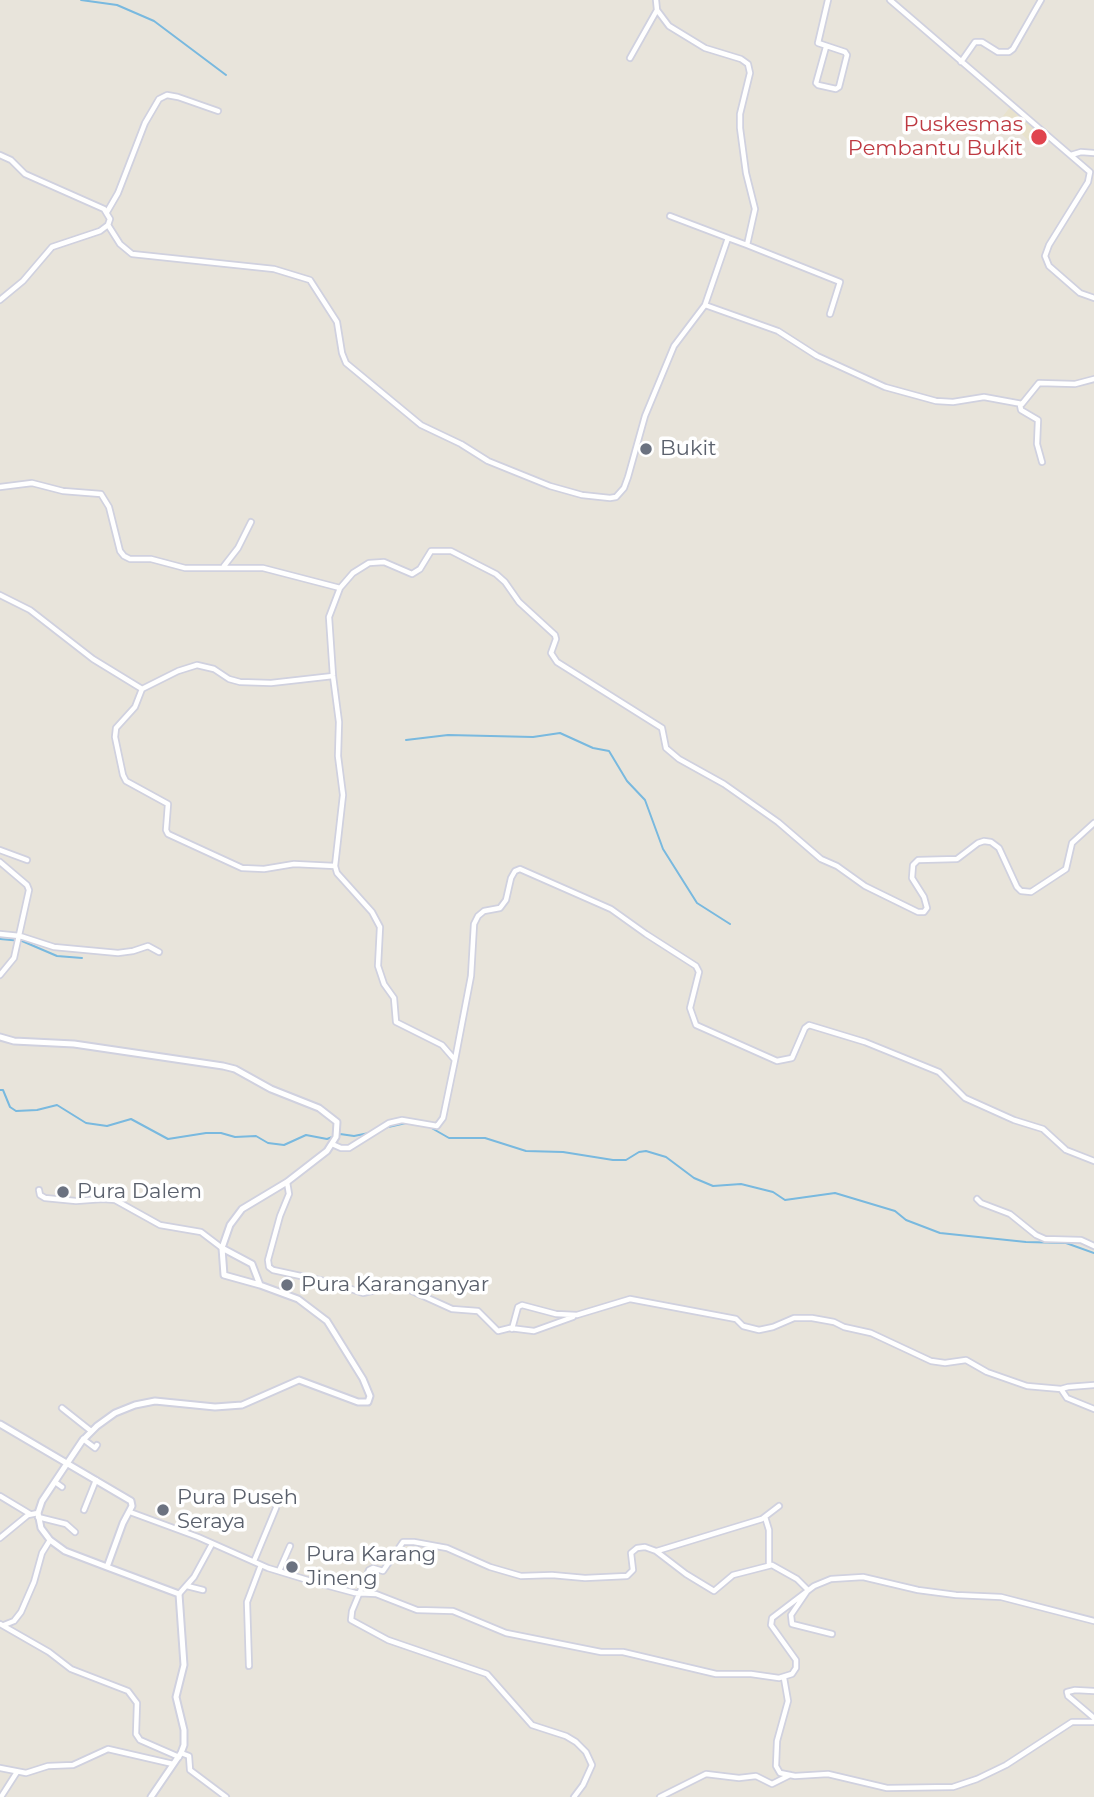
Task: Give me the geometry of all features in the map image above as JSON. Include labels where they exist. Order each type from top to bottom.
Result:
[{"type":"street","points":[[656,0],[657,10],[669,26],[705,48],[745,61],[750,69],[740,120],[744,165],[755,209],[747,245]]},
{"type":"street","points":[[826,47],[816,83],[836,89],[839,87],[847,55],[819,44],[828,0]]},
{"type":"street","points":[[890,0],[1088,170],[1090,177],[1049,245],[1046,260],[1049,266],[1080,293],[1094,298]]},
{"type":"street","points":[[961,62],[975,42],[982,42],[998,52],[1009,52],[1013,49],[1041,0]]},
{"type":"street","points":[[630,58],[657,10]]},
{"type":"street","points":[[107,212],[118,193],[141,132],[159,99],[167,95],[178,97],[218,111]]},
{"type":"street","points":[[1070,156],[1081,152],[1094,153]]},
{"type":"street","points":[[0,155],[11,160],[25,174],[93,203],[107,212],[110,219],[108,225],[100,231],[52,247],[23,281],[0,300]]},
{"type":"street","points":[[670,216],[841,282],[830,314]]},
{"type":"street","points":[[108,225],[124,249],[135,255],[274,270],[310,280],[337,322],[344,360],[421,425],[461,444],[488,461],[550,486],[582,495],[613,498],[620,495],[624,488],[656,385],[674,346],[705,305],[728,238]]},
{"type":"street","points":[[705,305],[778,331],[817,356],[895,391],[943,402],[984,397],[1020,405],[1039,383],[1075,384],[1094,379]]},
{"type":"street","points":[[1020,405],[1021,410],[1038,420],[1037,444],[1042,462]]},
{"type":"street","points":[[0,486],[27,483],[63,491],[98,493],[104,497],[109,507],[118,546],[124,556],[130,559],[151,559],[185,568],[263,568],[340,588]]},
{"type":"street","points":[[224,566],[238,548],[251,522]]},
{"type":"street","points":[[455,1060],[442,1045],[396,1022],[394,998],[384,984],[378,966],[380,927],[361,899],[337,873],[335,866],[343,794],[329,617],[340,588],[353,572],[374,562],[384,562],[414,573],[420,569],[431,551],[451,551],[480,565],[505,582],[519,602],[555,635],[551,653],[553,659],[662,728],[666,748],[679,759],[724,784],[778,822],[821,859],[837,866],[864,886],[918,912],[924,912],[927,908],[924,897],[912,878],[912,865],[918,860],[957,859],[978,843],[991,842],[999,848],[1017,887],[1021,891],[1031,892],[1066,869],[1072,842],[1094,823]]},
{"type":"street","points":[[0,595],[30,610],[93,659],[142,689]]},
{"type":"street","points":[[332,676],[271,683],[240,682],[229,679],[214,669],[189,666],[142,689],[135,707],[116,727],[115,737],[126,781],[168,804],[168,834],[242,869],[264,869],[294,864],[335,866]]},
{"type":"street","points":[[0,850],[27,860]]},
{"type":"street","points":[[0,862],[28,888],[14,958],[0,975]]},
{"type":"street","points":[[332,1144],[341,1148],[349,1147],[389,1124],[402,1120],[433,1127],[443,1118],[471,976],[474,924],[478,916],[485,911],[500,908],[506,900],[511,878],[515,871],[520,869],[611,909],[696,965],[699,972],[690,1008],[696,1025],[777,1061],[792,1058],[805,1028],[809,1025],[865,1042],[939,1072],[965,1097],[1009,1118],[1043,1129],[1066,1150],[1094,1160]]},
{"type":"street","points":[[0,934],[20,936],[54,947],[118,953],[148,946],[159,952]]},
{"type":"street","points":[[0,1037],[13,1041],[74,1044],[235,1069],[271,1089],[329,1114],[337,1125],[332,1144],[327,1151],[287,1182],[238,1212],[222,1248],[224,1275],[298,1299],[327,1321],[363,1379],[370,1396],[368,1402],[358,1402],[299,1380],[242,1405],[215,1407],[155,1401],[135,1405],[83,1439],[43,1501],[38,1515],[44,1535],[65,1551],[179,1594]]},
{"type":"street","points":[[287,1182],[289,1194],[268,1260],[273,1270],[333,1283],[363,1293],[388,1287],[410,1290],[452,1309],[478,1311],[496,1330],[537,1330],[630,1299],[736,1319],[743,1326],[759,1330],[794,1318],[821,1319],[871,1333],[931,1361],[945,1363],[963,1359],[986,1372],[1027,1386],[1061,1389],[1094,1385]]},
{"type":"street","points":[[39,1190],[40,1195],[45,1198],[76,1201],[116,1200],[160,1225],[201,1232],[222,1248],[252,1264],[260,1285]]},
{"type":"street","points":[[977,1199],[1010,1214],[1045,1239],[1081,1240],[1094,1246]]},
{"type":"street","points":[[512,1328],[518,1307],[522,1305],[556,1314],[577,1315]]},
{"type":"street","points":[[1061,1389],[1067,1398],[1094,1409]]},
{"type":"street","points":[[62,1408],[92,1433]]},
{"type":"street","points":[[0,1424],[131,1501],[130,1512],[123,1523],[107,1567]]},
{"type":"street","points":[[83,1439],[94,1448],[97,1445]]},
{"type":"street","points":[[85,1510],[96,1480]]},
{"type":"street","points":[[55,1482],[62,1487]]},
{"type":"street","points":[[0,1496],[30,1514],[66,1524],[75,1532]]},
{"type":"street","points":[[656,1551],[765,1517],[779,1506]]},
{"type":"street","points":[[254,1561],[276,1508]]},
{"type":"street","points":[[130,1512],[198,1537],[279,1572],[360,1593],[376,1594],[417,1610],[457,1612],[496,1630],[537,1640],[601,1652],[623,1652],[712,1673],[783,1678],[792,1674],[797,1662],[771,1622],[773,1617],[808,1590],[831,1579],[863,1577],[918,1590],[1001,1597],[1094,1621]]},
{"type":"street","points":[[0,1538],[30,1514]]},
{"type":"street","points":[[765,1517],[769,1530],[769,1565]]},
{"type":"street","points":[[1,1625],[14,1621],[21,1612],[34,1582],[42,1553],[50,1540]]},
{"type":"street","points":[[574,1797],[592,1765],[581,1747],[566,1736],[532,1725],[487,1674],[393,1642],[353,1622],[351,1614],[371,1568],[383,1571],[406,1541],[447,1548],[489,1567],[524,1576],[622,1578],[633,1570],[631,1557],[635,1549],[645,1547],[656,1551],[714,1591],[729,1577],[769,1565],[797,1579],[808,1590]]},
{"type":"street","points":[[151,1797],[180,1755],[184,1730],[176,1698],[184,1665],[179,1594],[187,1586],[212,1545]]},
{"type":"street","points":[[279,1572],[290,1546]]},
{"type":"street","points":[[249,1666],[247,1602],[261,1564]]},
{"type":"street","points":[[187,1586],[203,1590]]},
{"type":"street","points":[[808,1590],[791,1615],[790,1622],[832,1634]]},
{"type":"street","points":[[1,1625],[71,1669],[128,1691],[137,1703],[136,1734],[140,1740],[189,1756],[190,1770],[226,1797]]},
{"type":"street","points":[[783,1678],[788,1701],[777,1741],[776,1766],[780,1773],[790,1775],[828,1774],[887,1788],[953,1787],[1006,1765],[1072,1722],[1094,1720]]},
{"type":"street","points":[[1094,1691],[1067,1692],[1094,1720]]},
{"type":"street","points":[[0,1768],[26,1773],[48,1766],[76,1764],[108,1749],[173,1764]]},
{"type":"street","points":[[1,1797],[17,1772]]},
{"type":"street","points":[[660,1797],[706,1774],[743,1779],[756,1776],[772,1784],[790,1775]]},
{"type":"shaded area","points":[[1011,106],[1038,131],[1029,141],[1003,116]]},
{"type":"waterway","points":[[81,0],[117,5],[154,21],[226,75]]},
{"type":"waterway","points":[[406,740],[448,735],[533,737],[560,733],[593,748],[609,751],[627,781],[645,800],[663,849],[697,903],[730,924]]},
{"type":"waterway","points":[[0,939],[22,941],[57,956],[82,958]]},
{"type":"waterway","points":[[0,1090],[3,1090],[10,1107],[16,1111],[57,1105],[86,1123],[107,1126],[131,1119],[168,1139],[221,1133],[235,1137],[256,1136],[268,1143],[284,1145],[306,1135],[327,1139],[340,1134],[354,1136],[369,1133]]},
{"type":"waterway","points":[[384,1128],[406,1123]]},
{"type":"waterway","points":[[428,1126],[449,1138],[485,1138],[526,1151],[563,1152],[613,1160],[626,1160],[646,1151],[666,1157],[694,1178],[713,1186],[741,1184],[773,1192],[785,1200],[835,1193],[895,1211],[906,1220],[940,1233],[1026,1242],[1066,1243],[1094,1253]]},
{"type":"place","name":"Puskesmas Pembantu Bukit","points":[[1039,137]]},
{"type":"place","name":"Bukit","points":[[646,449]]},
{"type":"place","name":"Pura Dalem","points":[[63,1192]]},
{"type":"place","name":"Pura Karanganyar","points":[[287,1285]]},
{"type":"place","name":"Pura Puseh Seraya","points":[[163,1510]]},
{"type":"place","name":"Pura Karang Jineng","points":[[292,1567]]}]
